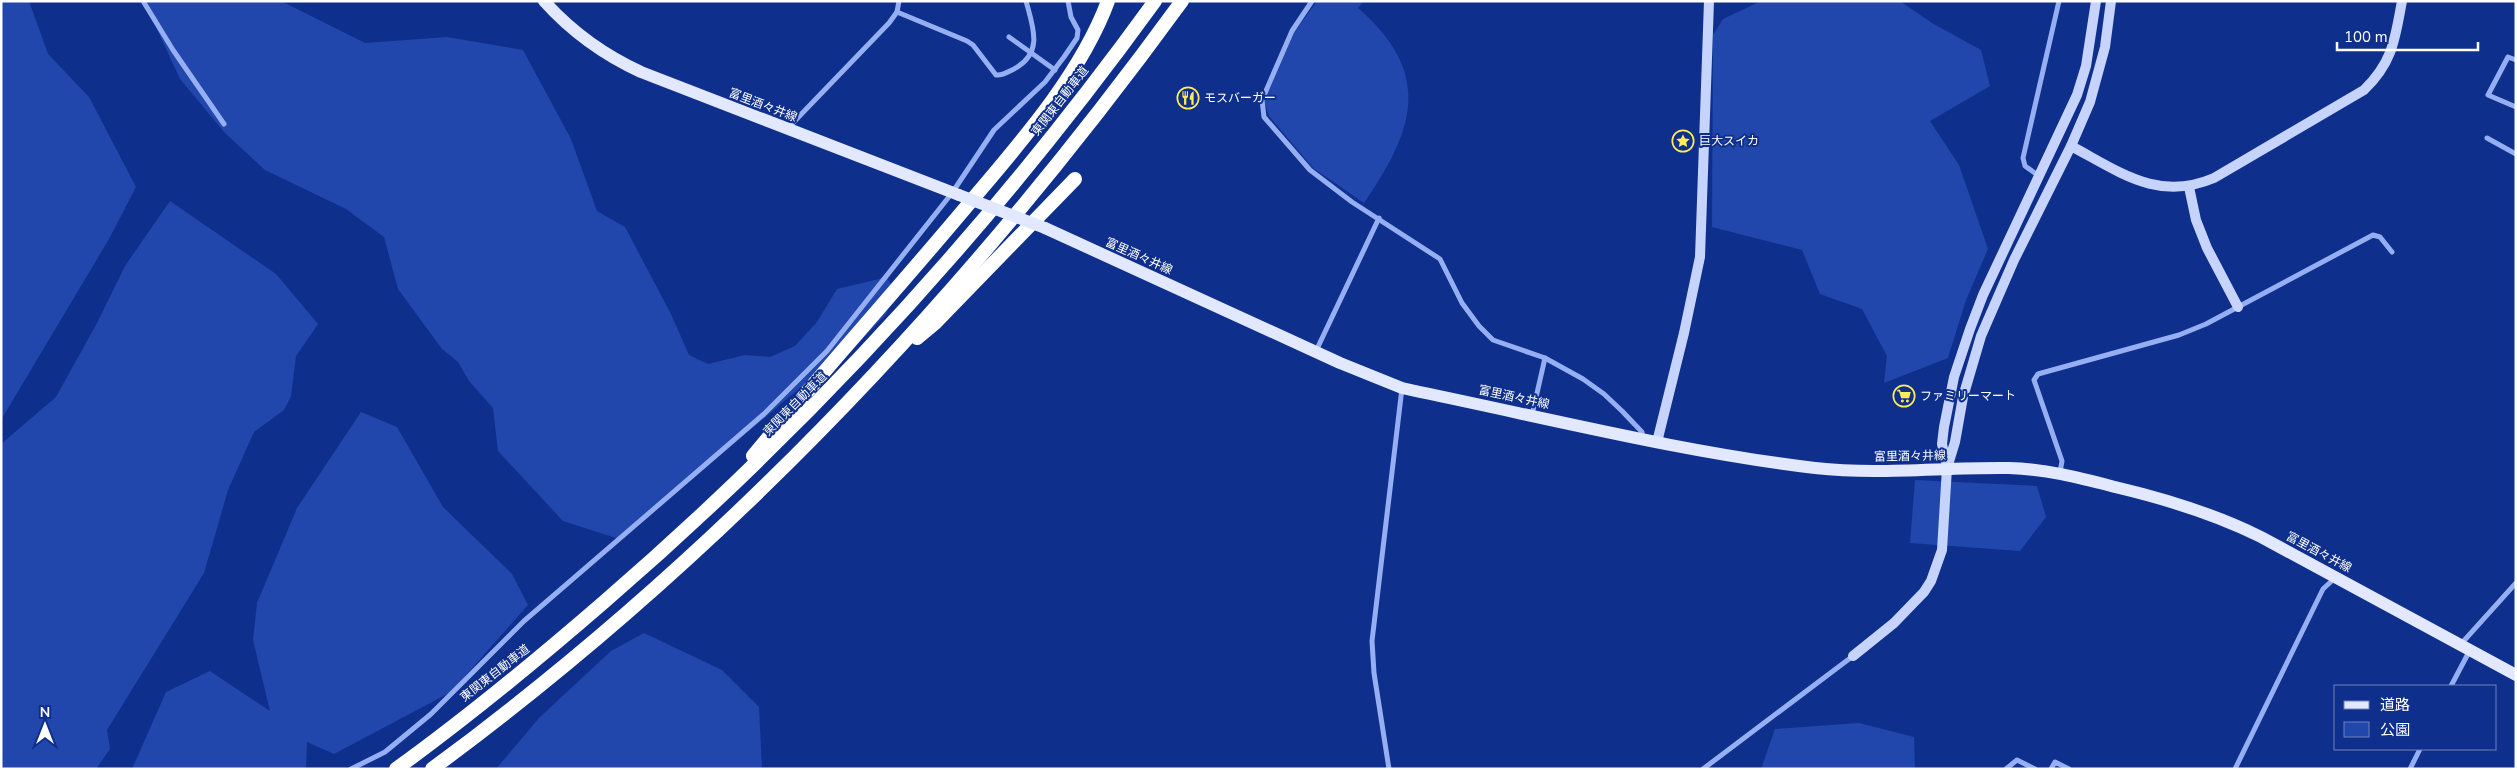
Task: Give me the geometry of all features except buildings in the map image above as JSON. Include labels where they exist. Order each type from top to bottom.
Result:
[{"type":"highway","points":[[709,508],[790,410],[1013,152],[1062,86],[1086,46],[1108,1]]},
{"type":"highway","name":"東関東自動車道","points":[[396,769],[541,656],[691,526],[858,362],[926,286],[1056,132],[1154,1]]},
{"type":"highway","points":[[432,769],[493,724],[638,601],[705,542],[825,427],[874,376],[1001,232],[1137,64],[1182,1]]},
{"type":"highway","points":[[874,376],[935,323],[1075,179]]},
{"type":"main road","name":"富里酒々井線","points":[[544,1],[571,28],[619,62],[666,84],[1045,228],[1316,352],[1402,388],[1657,442],[1816,468],[1855,471],[2010,468],[2060,472],[2149,495],[2220,517],[2336,577],[2516,675]]},
{"type":"street","points":[[143,1],[173,50],[224,124]]},
{"type":"street","points":[[786,129],[897,12],[899,1]]},
{"type":"street","points":[[897,12],[973,45],[996,75],[1000,76],[1019,66],[1032,53],[1034,44],[1033,27],[1026,1]]},
{"type":"street","points":[[351,769],[385,752],[431,714],[524,621],[764,414],[827,351],[956,194],[994,130],[1055,70],[1077,38],[1078,30],[1071,17],[1068,1]]},
{"type":"street","points":[[1312,1],[1292,31],[1264,94],[1261,107],[1264,117],[1310,170],[1352,202],[1440,259],[1462,303],[1479,326],[1493,340],[1545,358],[1583,379],[1604,394],[1642,432],[1643,439]]},
{"type":"street","points":[[1657,442],[1684,333],[1700,257],[1709,1]]},
{"type":"street","points":[[2039,176],[2025,166],[2022,158],[2059,1]]},
{"type":"street","points":[[1947,468],[1942,444],[1954,377],[1983,295],[2077,96],[2086,66],[2096,1]]},
{"type":"street","points":[[1703,769],[1894,623],[1924,592],[1931,581],[1942,550],[1947,468],[1955,442],[1963,397],[1980,336],[2014,260],[2071,146],[2090,102],[2105,47],[2111,1]]},
{"type":"street","points":[[2071,146],[2144,183],[2165,188],[2189,187],[2214,178],[2364,90],[2376,78],[2389,58],[2394,44],[2402,1]]},
{"type":"street","points":[[1009,37],[1055,70]]},
{"type":"street","points":[[2516,60],[2508,57],[2488,95],[2516,107]]},
{"type":"street","points":[[2486,138],[2516,154]]},
{"type":"street","points":[[2189,187],[2196,220],[2206,248],[2238,307]]},
{"type":"street","points":[[1316,352],[1379,218]]},
{"type":"street","points":[[2060,472],[2062,461],[2034,380],[2038,374],[2179,335],[2230,314],[2238,307],[2373,235],[2380,237],[2392,252]]},
{"type":"street","points":[[1532,415],[1545,358]]},
{"type":"street","points":[[1389,769],[1374,673],[1372,641],[1402,388]]},
{"type":"street","points":[[2235,769],[2324,590],[2336,577]]},
{"type":"street","points":[[2451,685],[2465,647],[2516,583]]},
{"type":"street","points":[[2410,769],[2420,750]]},
{"type":"street","points":[[2006,769],[2017,760],[2034,769]]},
{"type":"street","points":[[2051,769],[2055,762],[2069,769]]},
{"type":"green space","points":[[1,1],[29,1],[48,54],[89,97],[136,187],[109,239],[1,420]]},
{"type":"green space","points":[[144,1],[281,1],[365,43],[447,37],[523,50],[571,139],[597,211],[625,227],[671,314],[689,355],[708,364],[745,355],[770,357],[795,346],[817,322],[837,289],[887,277],[895,293],[886,314],[853,349],[789,397],[660,507],[616,538],[563,521],[498,451],[493,408],[469,381],[458,362],[442,349],[398,289],[384,237],[346,209],[265,170],[225,133],[180,79]]},
{"type":"green space","points":[[1317,1],[1364,1],[1358,8],[1382,32],[1398,56],[1406,79],[1408,103],[1404,127],[1395,151],[1364,203],[1313,168],[1269,116],[1264,101],[1294,33]]},
{"type":"green space","points":[[1761,1],[1900,1],[1932,23],[1981,50],[1990,86],[1930,121],[1959,165],[1988,249],[1966,300],[1948,358],[1884,383],[1887,356],[1862,309],[1820,294],[1802,250],[1712,227],[1713,35],[1723,19]]},
{"type":"green space","points":[[170,201],[276,274],[318,324],[296,356],[291,396],[284,410],[254,432],[228,490],[204,573],[107,730],[110,749],[96,769],[1,769],[1,444],[56,397],[97,323],[125,266]]},
{"type":"green space","points":[[361,412],[397,427],[443,507],[512,574],[528,605],[451,692],[334,754],[307,742],[306,769],[132,769],[166,692],[210,671],[270,711],[253,640],[257,603],[297,508]]},
{"type":"green space","points":[[1915,480],[2037,486],[2046,517],[2020,551],[1910,543]]},
{"type":"green space","points":[[644,633],[722,670],[759,707],[762,769],[496,769],[539,718],[611,651]]},
{"type":"green space","points":[[1859,723],[1914,737],[1915,769],[1761,769],[1775,729]]},
{"type":"place","name":"モスバーガー","points":[[1188,98]]},
{"type":"place","name":"巨大スイカ","points":[[1683,141]]},
{"type":"place","name":"ファミリーマート","points":[[1904,396]]}]
